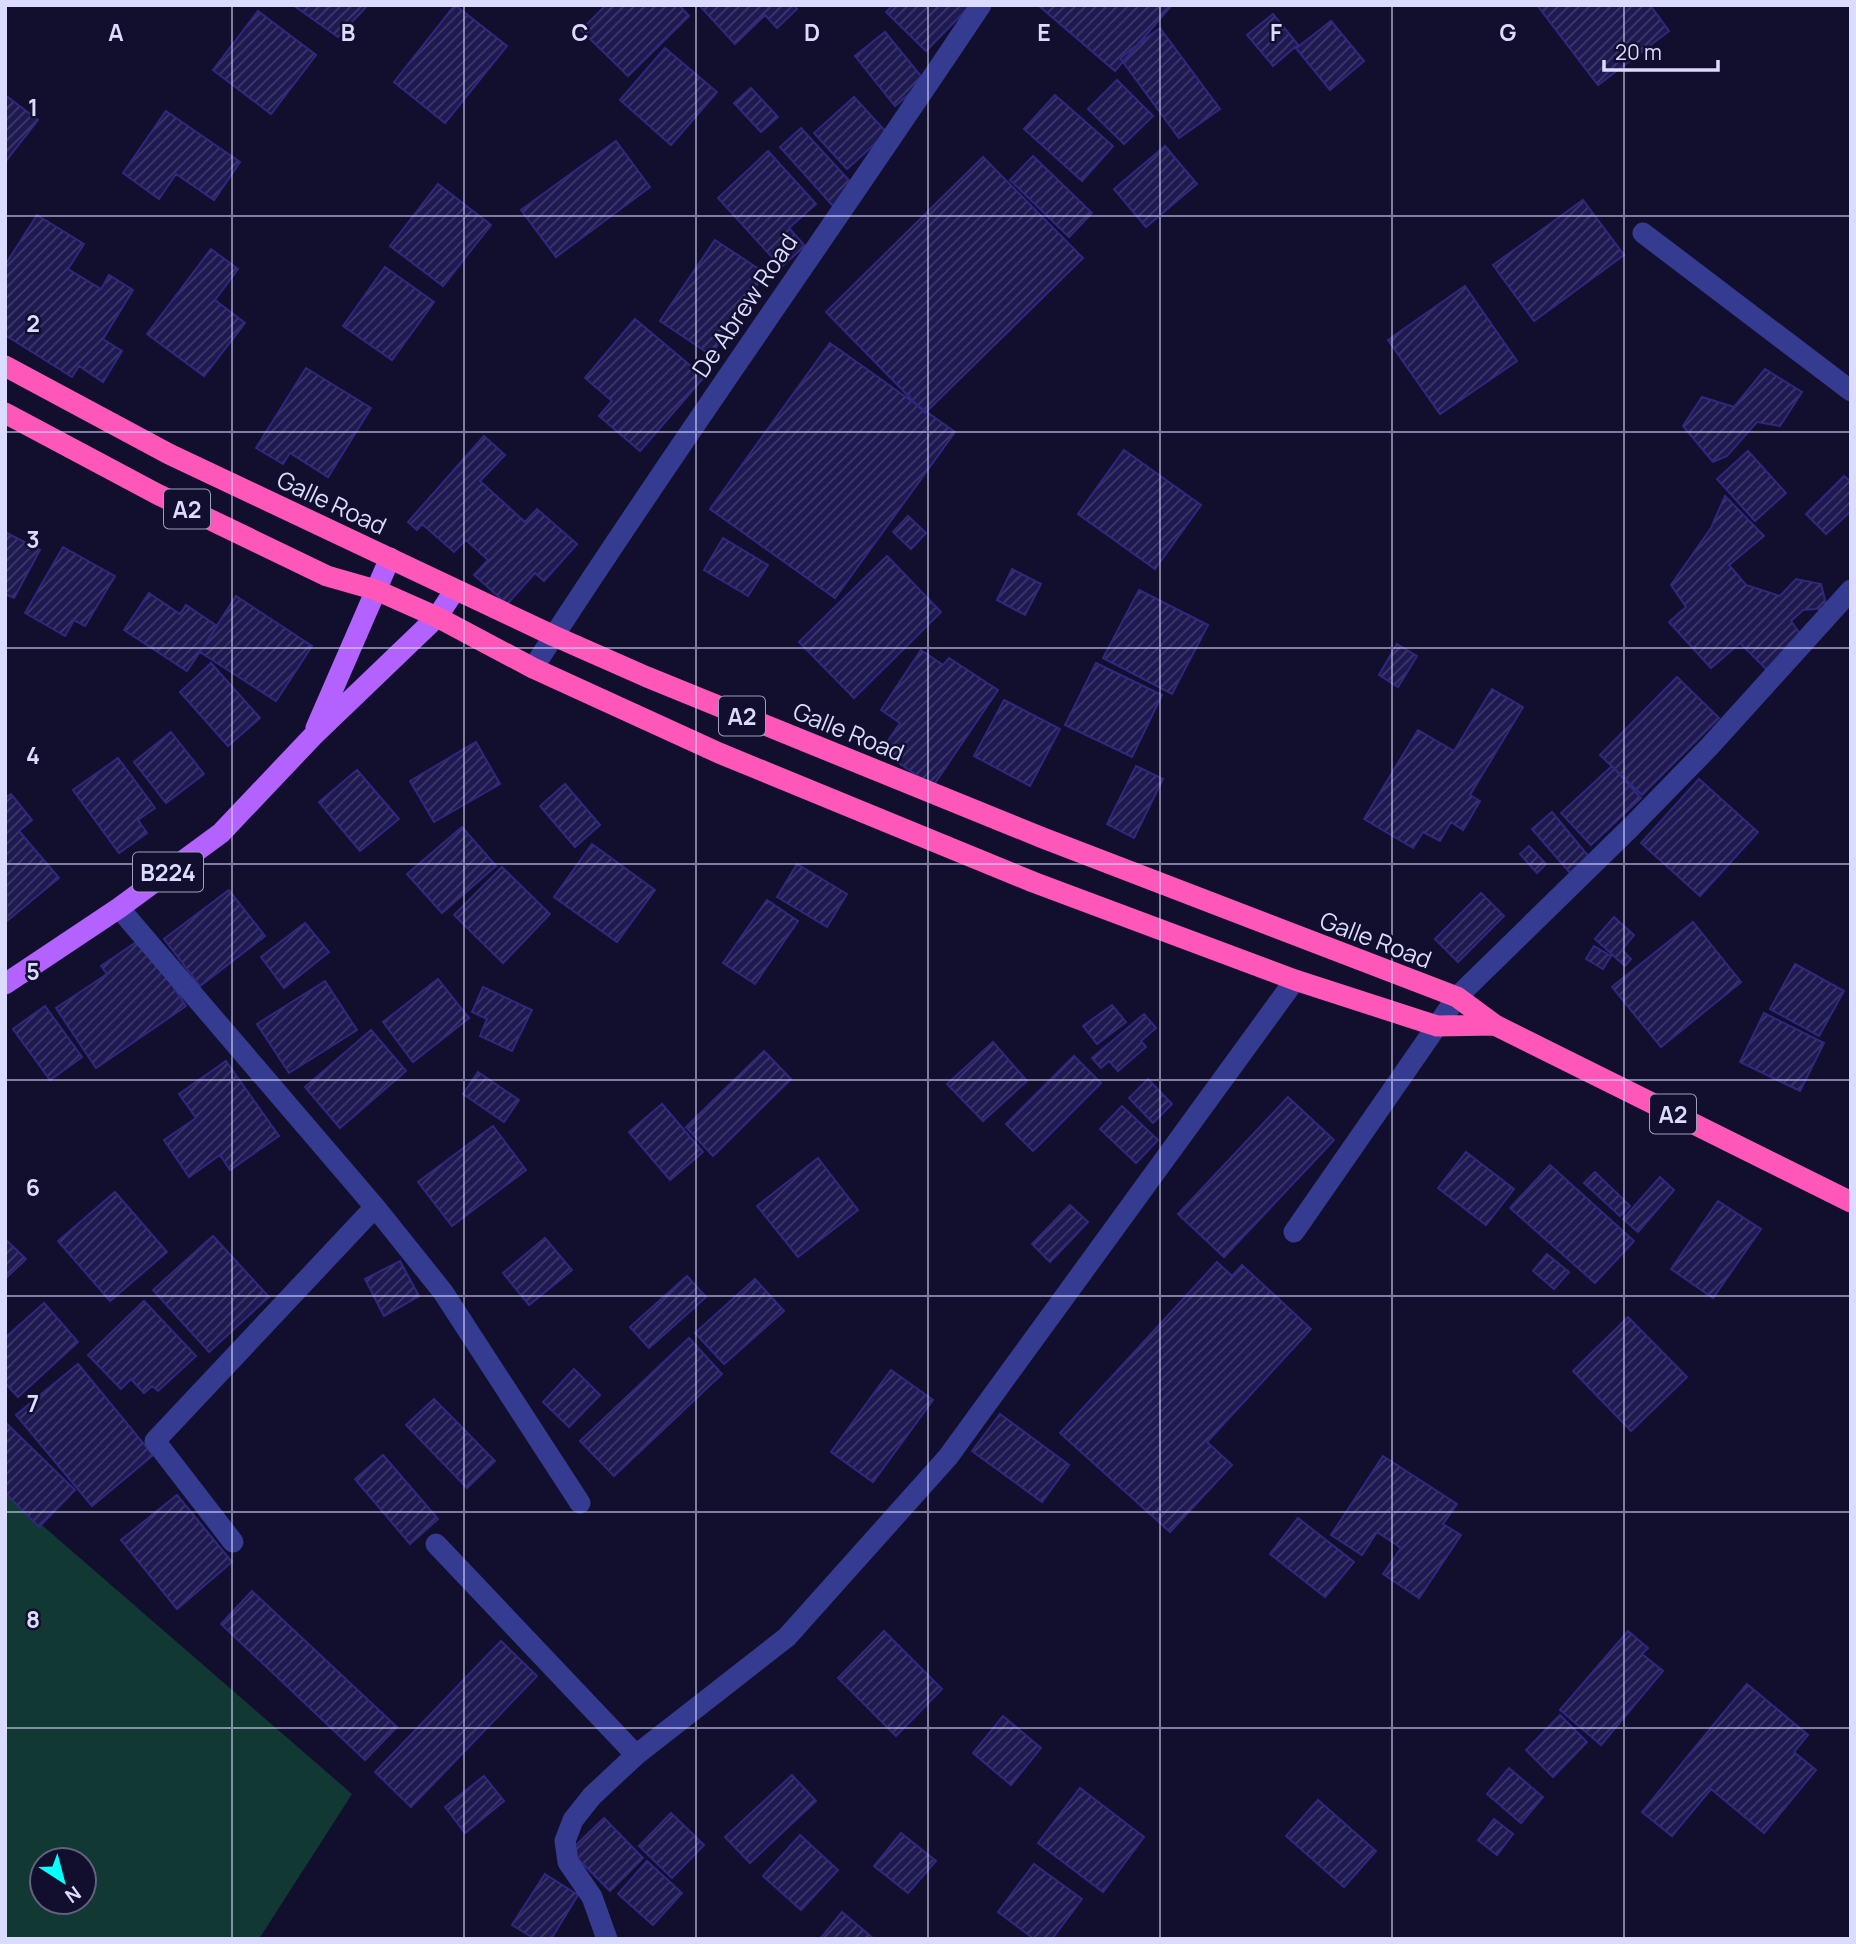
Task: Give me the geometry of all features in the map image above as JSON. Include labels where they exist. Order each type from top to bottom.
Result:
[{"type":"highway","name":"Galle Road","points":[[5,366],[169,454],[554,636],[680,691],[1043,838],[1457,998],[1495,1025],[1851,1202]]},
{"type":"highway","name":"Galle Road","points":[[5,413],[157,494],[327,576],[376,590],[437,617],[533,668],[719,753],[1021,877],[1295,980],[1437,1026],[1495,1025]]},
{"type":"main road","points":[[376,590],[390,558]]},
{"type":"main road","name":"B224","points":[[313,736],[376,590]]},
{"type":"main road","points":[[437,617],[455,590]]},
{"type":"main road","name":"B224","points":[[5,984],[119,908],[221,833],[313,736],[437,617]]},
{"type":"street","name":"De Abrew Road","points":[[533,668],[815,246],[877,161],[981,5]]},
{"type":"street","points":[[1643,233],[1851,391]]},
{"type":"street","points":[[1294,1232],[1457,998],[1632,827],[1851,590]]},
{"type":"street","points":[[119,908],[375,1207],[443,1292],[580,1503]]},
{"type":"street","points":[[607,1939],[592,1897],[568,1863],[565,1841],[573,1820],[592,1796],[636,1755],[787,1637],[948,1457],[1295,980]]},
{"type":"street","points":[[233,1542],[155,1441],[375,1207]]},
{"type":"street","points":[[436,1544],[636,1755]]},
{"type":"green space","points":[[5,1493],[352,1794],[259,1939],[5,1939]]},
{"type":"building","points":[[293,5],[368,5],[338,37]]},
{"type":"building","points":[[455,5],[507,46],[445,123],[394,82]]},
{"type":"building","points":[[606,5],[679,5],[689,16],[628,76],[581,30]]},
{"type":"building","points":[[699,5],[794,5],[797,9],[777,28],[765,15],[735,44]]},
{"type":"building","points":[[893,5],[971,5],[926,51],[886,12]]},
{"type":"building","points":[[1038,5],[1172,5],[1115,71]]},
{"type":"building","points":[[1537,5],[1650,5],[1669,31],[1598,85]]},
{"type":"building","points":[[258,11],[316,55],[271,114],[213,70]]},
{"type":"building","points":[[1273,14],[1299,46],[1331,21],[1364,61],[1330,90],[1295,47],[1273,66],[1247,35]]},
{"type":"building","points":[[1160,28],[1220,109],[1179,138],[1120,58]]},
{"type":"building","points":[[885,32],[925,81],[895,106],[855,56]]},
{"type":"building","points":[[665,48],[717,92],[671,145],[620,100]]},
{"type":"building","points":[[1117,80],[1153,116],[1124,144],[1088,109]]},
{"type":"building","points":[[751,88],[778,117],[761,132],[734,103]]},
{"type":"building","points":[[5,95],[38,120],[5,162]]},
{"type":"building","points":[[1055,95],[1113,146],[1082,181],[1024,129]]},
{"type":"building","points":[[854,97],[887,133],[847,169],[814,133]]},
{"type":"building","points":[[166,111],[240,162],[214,200],[176,174],[159,199],[123,173]]},
{"type":"building","points":[[801,128],[856,188],[834,207],[780,147]]},
{"type":"building","points":[[616,141],[650,187],[556,257],[521,210]]},
{"type":"building","points":[[1165,146],[1197,184],[1146,227],[1114,189]]},
{"type":"building","points":[[768,151],[816,204],[789,228],[805,246],[781,267],[718,198]]},
{"type":"building","points":[[1033,156],[1092,213],[1069,237],[1010,180]]},
{"type":"building","points":[[983,157],[1083,258],[925,413],[826,312]]},
{"type":"building","points":[[438,184],[491,225],[443,286],[390,246]]},
{"type":"building","points":[[1583,200],[1624,255],[1534,321],[1493,265]]},
{"type":"building","points":[[37,215],[84,244],[68,269],[101,289],[109,275],[133,290],[103,339],[122,351],[103,382],[79,366],[72,377],[5,335],[5,265]]},
{"type":"building","points":[[715,240],[765,273],[711,355],[660,321]]},
{"type":"building","points":[[211,249],[238,269],[215,300],[245,323],[204,376],[147,334]]},
{"type":"building","points":[[385,267],[434,302],[392,360],[343,326]]},
{"type":"building","points":[[1465,286],[1517,361],[1440,414],[1388,340]]},
{"type":"building","points":[[635,319],[704,377],[640,451],[599,416],[612,401],[585,378]]},
{"type":"building","points":[[830,343],[955,432],[835,598],[710,509]]},
{"type":"building","points":[[306,368],[371,408],[328,477],[290,453],[283,464],[256,448]]},
{"type":"building","points":[[1765,369],[1802,392],[1780,426],[1757,422],[1727,456],[1713,462],[1683,426],[1702,397],[1734,407]]},
{"type":"building","points":[[484,436],[505,455],[480,481],[525,522],[537,509],[577,544],[544,581],[535,573],[507,604],[474,575],[488,560],[466,540],[454,552],[422,524],[417,530],[408,522]]},
{"type":"building","points":[[1124,450],[1201,505],[1155,569],[1078,514]]},
{"type":"building","points":[[1748,451],[1786,493],[1755,521],[1717,479]]},
{"type":"building","points":[[1844,476],[1851,482],[1851,511],[1826,534],[1806,514]]},
{"type":"building","points":[[1725,496],[1764,536],[1729,565],[1746,585],[1780,596],[1796,579],[1821,584],[1827,608],[1803,610],[1791,621],[1803,638],[1767,670],[1740,643],[1711,668],[1669,622],[1686,607],[1671,585],[1711,528]]},
{"type":"building","points":[[908,516],[926,533],[911,549],[893,532]]},
{"type":"building","points":[[5,532],[40,550],[14,598],[5,594]]},
{"type":"building","points":[[723,538],[768,565],[748,596],[704,570]]},
{"type":"building","points":[[63,547],[115,576],[85,626],[74,620],[65,636],[25,613]]},
{"type":"building","points":[[887,556],[941,612],[854,698],[799,642]]},
{"type":"building","points":[[1012,569],[1041,584],[1025,615],[997,600]]},
{"type":"building","points":[[1139,590],[1208,625],[1172,694],[1103,658]]},
{"type":"building","points":[[149,593],[180,614],[186,605],[217,626],[187,671],[124,630]]},
{"type":"building","points":[[236,596],[312,646],[276,701],[200,652]]},
{"type":"building","points":[[1397,644],[1417,656],[1398,687],[1379,675]]},
{"type":"building","points":[[921,650],[943,665],[949,658],[998,690],[933,786],[881,751],[900,723],[881,710]]},
{"type":"building","points":[[211,663],[260,718],[228,746],[180,692]]},
{"type":"building","points":[[1096,663],[1162,695],[1132,757],[1065,725]]},
{"type":"building","points":[[1677,677],[1719,718],[1642,795],[1600,755]]},
{"type":"building","points":[[1492,689],[1523,707],[1470,795],[1480,801],[1463,830],[1451,822],[1440,841],[1423,832],[1413,848],[1364,819],[1418,730],[1454,751]]},
{"type":"building","points":[[1004,700],[1060,729],[1030,786],[974,756]]},
{"type":"building","points":[[171,732],[204,774],[166,803],[134,762]]},
{"type":"building","points":[[476,742],[500,784],[434,822],[410,781]]},
{"type":"building","points":[[118,758],[155,808],[138,820],[147,833],[119,853],[73,790]]},
{"type":"building","points":[[1136,766],[1163,779],[1134,838],[1107,824]]},
{"type":"building","points":[[1612,766],[1641,798],[1591,845],[1561,813]]},
{"type":"building","points":[[357,770],[399,819],[360,851],[319,802]]},
{"type":"building","points":[[1699,779],[1758,832],[1700,896],[1641,843]]},
{"type":"building","points":[[565,784],[600,825],[575,847],[540,806]]},
{"type":"building","points":[[11,794],[32,820],[19,831],[59,878],[7,921],[5,798]]},
{"type":"building","points":[[1552,812],[1590,858],[1571,874],[1532,829]]},
{"type":"building","points":[[462,827],[496,866],[442,913],[407,874]]},
{"type":"building","points":[[592,844],[655,890],[617,942],[554,897]]},
{"type":"building","points":[[1529,846],[1546,864],[1537,873],[1520,854]]},
{"type":"building","points":[[797,864],[847,894],[827,927],[777,897]]},
{"type":"building","points":[[502,867],[550,914],[503,963],[454,915]]},
{"type":"building","points":[[229,890],[265,936],[200,986],[164,939]]},
{"type":"building","points":[[1481,893],[1504,916],[1458,962],[1435,939]]},
{"type":"building","points":[[767,900],[798,921],[755,984],[723,963]]},
{"type":"building","points":[[1614,917],[1634,935],[1622,950],[1631,959],[1625,966],[1595,939]]},
{"type":"building","points":[[1693,922],[1741,982],[1661,1047],[1612,987]]},
{"type":"building","points":[[305,923],[329,952],[284,988],[261,957]]},
{"type":"building","points":[[141,939],[186,1006],[96,1068],[56,1008],[107,974],[101,966]]},
{"type":"building","points":[[1594,946],[1611,956],[1603,969],[1586,959]]},
{"type":"building","points":[[1795,964],[1844,991],[1819,1036],[1770,1009]]},
{"type":"building","points":[[438,979],[469,1018],[413,1062],[383,1022]]},
{"type":"building","points":[[325,981],[357,1030],[289,1073],[257,1024]]},
{"type":"building","points":[[483,987],[532,1010],[512,1051],[480,1036],[487,1019],[472,1012]]},
{"type":"building","points":[[1112,1005],[1126,1022],[1097,1044],[1083,1026]]},
{"type":"building","points":[[45,1006],[82,1057],[50,1080],[13,1029]]},
{"type":"building","points":[[1764,1013],[1824,1043],[1800,1091],[1740,1062]]},
{"type":"building","points":[[1144,1014],[1156,1028],[1141,1041],[1146,1047],[1118,1071],[1109,1061],[1101,1068],[1092,1058]]},
{"type":"building","points":[[371,1030],[406,1071],[340,1128],[305,1087]]},
{"type":"building","points":[[993,1042],[1027,1081],[983,1121],[947,1084]]},
{"type":"building","points":[[764,1051],[791,1079],[713,1156],[686,1127]]},
{"type":"building","points":[[1074,1056],[1101,1083],[1033,1151],[1006,1124]]},
{"type":"building","points":[[226,1061],[279,1136],[230,1170],[220,1155],[189,1177],[164,1140],[196,1118],[179,1094]]},
{"type":"building","points":[[478,1072],[519,1100],[504,1122],[463,1094]]},
{"type":"building","points":[[1148,1079],[1172,1104],[1153,1123],[1129,1098]]},
{"type":"building","points":[[1288,1097],[1334,1140],[1224,1257],[1178,1214]]},
{"type":"building","points":[[662,1104],[703,1152],[670,1180],[629,1132]]},
{"type":"building","points":[[1122,1106],[1158,1140],[1136,1163],[1100,1129]]},
{"type":"building","points":[[493,1126],[526,1170],[452,1226],[418,1182]]},
{"type":"building","points":[[1466,1152],[1514,1189],[1486,1225],[1438,1188]]},
{"type":"building","points":[[818,1158],[858,1210],[798,1257],[757,1206]]},
{"type":"building","points":[[1550,1165],[1634,1241],[1595,1283],[1510,1208]]},
{"type":"building","points":[[1595,1172],[1630,1206],[1620,1216],[1584,1183]]},
{"type":"building","points":[[1660,1177],[1674,1190],[1638,1232],[1623,1219]]},
{"type":"building","points":[[115,1192],[167,1252],[110,1301],[58,1241]]},
{"type":"building","points":[[1718,1201],[1761,1229],[1713,1298],[1671,1269]]},
{"type":"building","points":[[1070,1205],[1088,1222],[1050,1262],[1032,1244]]},
{"type":"building","points":[[213,1236],[269,1297],[209,1352],[153,1290]]},
{"type":"building","points":[[545,1238],[572,1270],[529,1305],[503,1273]]},
{"type":"building","points":[[5,1239],[26,1259],[5,1279]]},
{"type":"building","points":[[1547,1254],[1569,1272],[1554,1289],[1533,1271]]},
{"type":"building","points":[[400,1261],[419,1296],[384,1316],[365,1279]]},
{"type":"building","points":[[1217,1262],[1232,1276],[1242,1265],[1311,1329],[1207,1442],[1232,1465],[1170,1532],[1060,1433]]},
{"type":"building","points":[[687,1276],[706,1297],[649,1348],[630,1327]]},
{"type":"building","points":[[755,1279],[784,1311],[724,1364],[695,1333]]},
{"type":"building","points":[[144,1301],[196,1356],[158,1391],[152,1386],[144,1393],[131,1379],[121,1389],[88,1355]]},
{"type":"building","points":[[44,1303],[78,1342],[18,1397],[5,1383],[5,1338]]},
{"type":"building","points":[[1628,1317],[1687,1377],[1631,1431],[1573,1371]]},
{"type":"building","points":[[689,1338],[722,1374],[614,1476],[580,1441]]},
{"type":"building","points":[[78,1364],[153,1455],[92,1506],[16,1415]]},
{"type":"building","points":[[574,1369],[600,1395],[569,1427],[543,1402]]},
{"type":"building","points":[[891,1370],[933,1400],[873,1482],[831,1452]]},
{"type":"building","points":[[434,1399],[495,1461],[467,1488],[406,1425]]},
{"type":"building","points":[[1000,1414],[1069,1465],[1042,1502],[972,1451]]},
{"type":"building","points":[[5,1422],[75,1490],[39,1527],[5,1493]]},
{"type":"building","points":[[383,1455],[438,1519],[410,1544],[355,1479]]},
{"type":"building","points":[[1383,1456],[1457,1504],[1443,1524],[1461,1535],[1419,1598],[1383,1574],[1401,1548],[1377,1532],[1362,1555],[1331,1535]]},
{"type":"building","points":[[177,1495],[232,1562],[177,1609],[121,1540]]},
{"type":"building","points":[[1298,1518],[1354,1562],[1325,1597],[1270,1554]]},
{"type":"building","points":[[252,1591],[397,1727],[365,1760],[221,1624]]},
{"type":"building","points":[[884,1631],[942,1689],[896,1736],[838,1678]]},
{"type":"building","points":[[1628,1631],[1648,1648],[1642,1654],[1663,1671],[1601,1745],[1560,1710]]},
{"type":"building","points":[[501,1641],[537,1676],[411,1807],[375,1772]]},
{"type":"building","points":[[1747,1684],[1808,1735],[1794,1752],[1816,1770],[1764,1833],[1711,1789],[1672,1836],[1642,1812]]},
{"type":"building","points":[[1560,1715],[1587,1742],[1553,1777],[1526,1750]]},
{"type":"building","points":[[1003,1716],[1041,1748],[1011,1785],[973,1753]]},
{"type":"building","points":[[1509,1768],[1543,1797],[1521,1823],[1487,1794]]},
{"type":"building","points":[[792,1775],[816,1801],[750,1863],[725,1837]]},
{"type":"building","points":[[484,1776],[504,1801],[465,1833],[445,1807]]},
{"type":"building","points":[[1080,1788],[1144,1837],[1103,1892],[1038,1843]]},
{"type":"building","points":[[1318,1800],[1376,1851],[1344,1887],[1286,1836]]},
{"type":"building","points":[[671,1813],[704,1845],[672,1878],[639,1846]]},
{"type":"building","points":[[604,1818],[643,1858],[610,1891],[570,1851]]},
{"type":"building","points":[[1494,1819],[1513,1834],[1497,1855],[1478,1840]]},
{"type":"building","points":[[901,1833],[936,1861],[908,1893],[874,1866]]},
{"type":"building","points":[[800,1835],[838,1870],[801,1910],[763,1876]]},
{"type":"building","points":[[647,1861],[682,1893],[653,1925],[618,1894]]},
{"type":"building","points":[[1034,1864],[1082,1899],[1052,1939],[1034,1939],[998,1912]]},
{"type":"building","points":[[545,1874],[578,1895],[551,1939],[535,1939],[512,1925]]},
{"type":"building","points":[[842,1912],[874,1939],[820,1939]]}]
